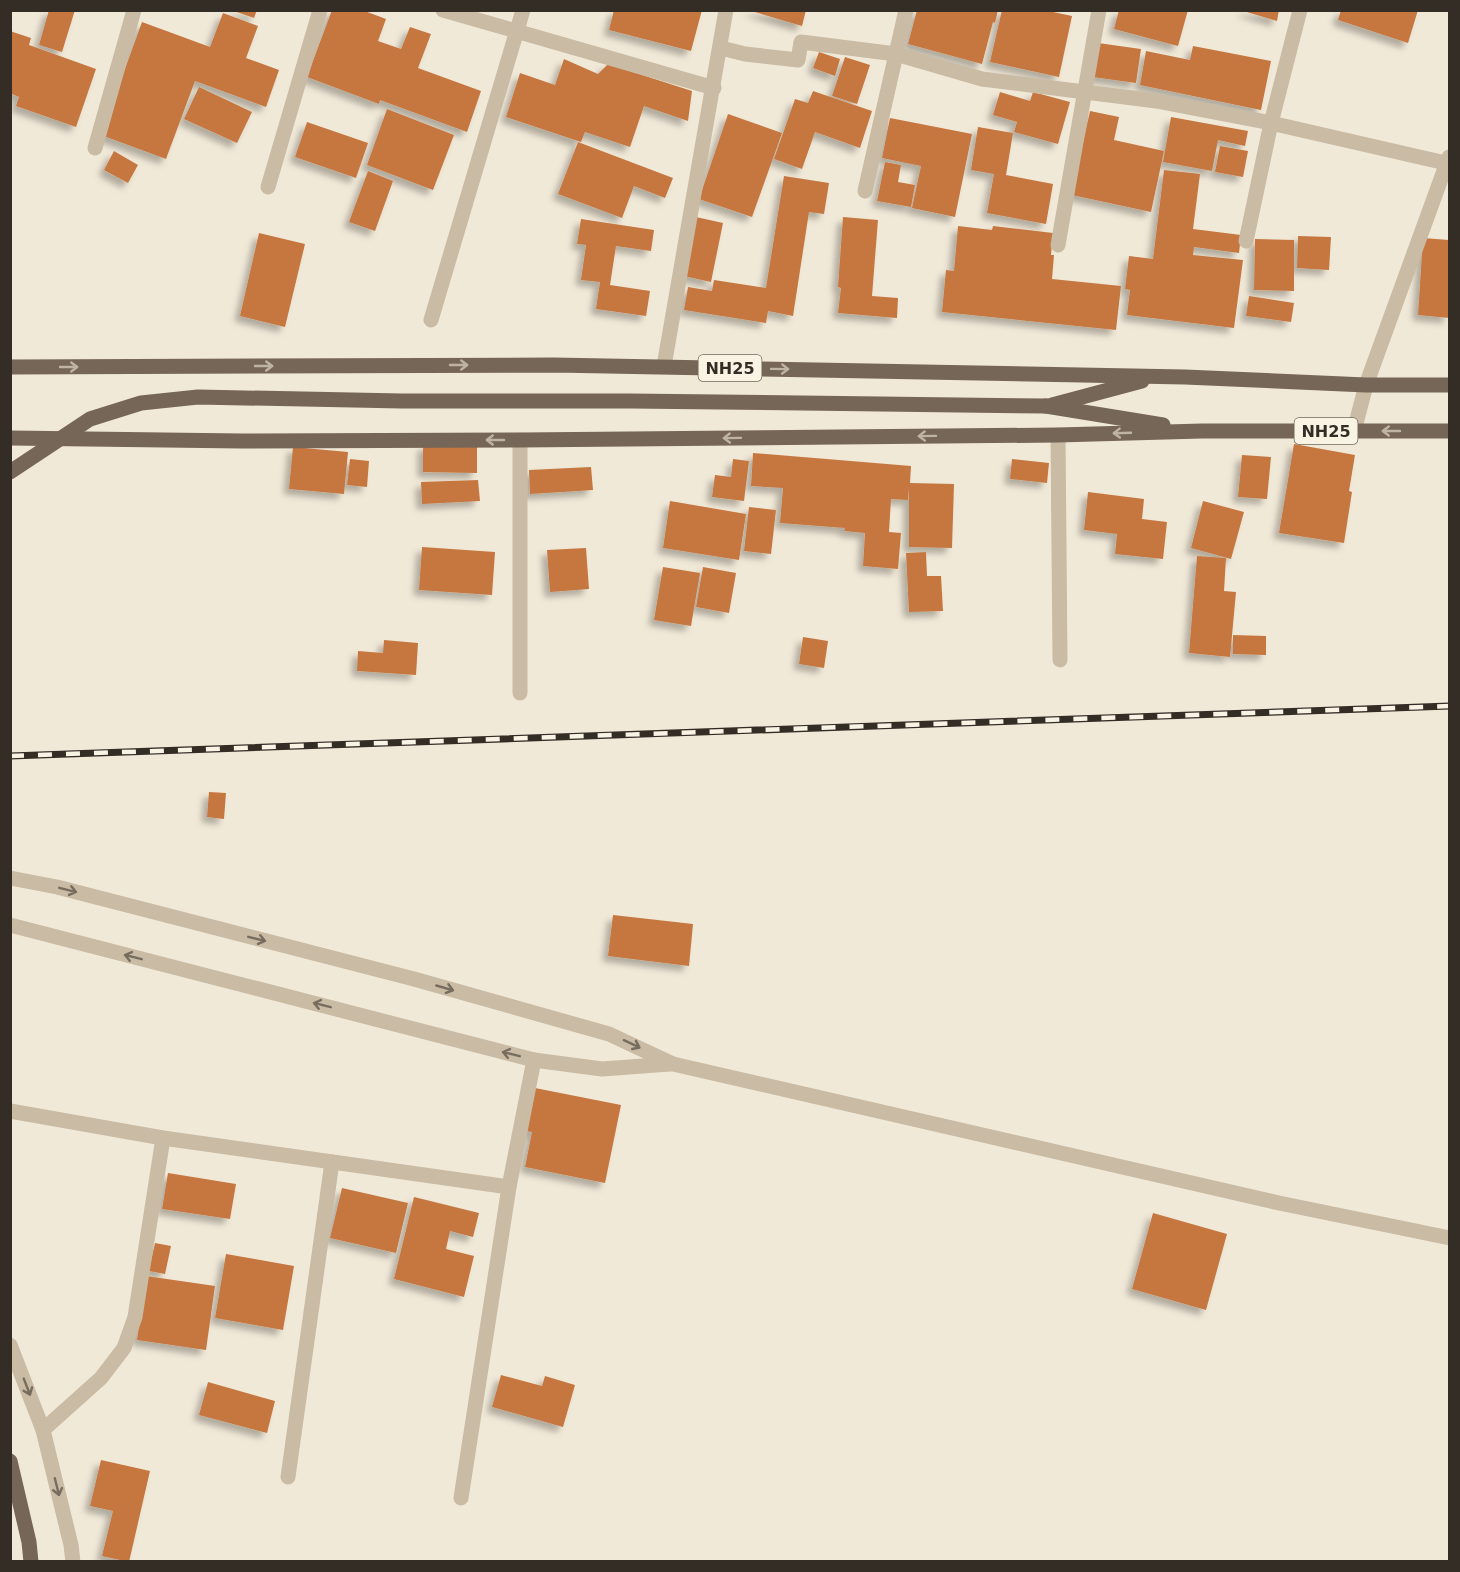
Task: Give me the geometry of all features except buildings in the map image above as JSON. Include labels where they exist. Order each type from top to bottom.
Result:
[{"type":"main road","name":"NH25","points":[[10,367],[664,366],[1159,376],[1366,385],[1449,385]]},
{"type":"main road","points":[[1046,406],[1159,376]]},
{"type":"main road","points":[[10,472],[90,418],[141,403],[198,397],[402,402],[630,400],[1046,406],[1202,431]]},
{"type":"main road","name":"NH25","points":[[10,438],[242,441],[520,440],[1058,435],[1202,431],[1449,431]]},
{"type":"main road","points":[[10,1461],[29,1542],[31,1562]]},
{"type":"street","points":[[95,148],[134,10]]},
{"type":"street","points":[[268,187],[320,10]]},
{"type":"street","points":[[443,10],[714,88]]},
{"type":"street","points":[[431,320],[523,10]]},
{"type":"street","points":[[664,366],[726,10]]},
{"type":"street","points":[[865,191],[906,10]]},
{"type":"street","points":[[1058,245],[1099,10]]},
{"type":"street","points":[[1246,242],[1300,10]]},
{"type":"street","points":[[721,48],[745,54],[798,60],[801,42],[896,54],[982,79],[1084,90],[1156,101],[1448,161],[1366,385],[1354,431]]},
{"type":"street","points":[[1058,435],[1060,660]]},
{"type":"street","points":[[520,440],[520,693]]},
{"type":"street","points":[[10,878],[57,887],[425,982],[609,1034],[673,1064],[1279,1203],[1449,1238]]},
{"type":"street","points":[[10,925],[534,1060],[602,1069],[673,1064]]},
{"type":"street","points":[[461,1498],[509,1187],[534,1060]]},
{"type":"street","points":[[10,1111],[163,1138],[509,1187]]},
{"type":"street","points":[[42,1430],[100,1378],[124,1348],[135,1317],[163,1138]]},
{"type":"street","points":[[288,1477],[332,1162]]},
{"type":"street","points":[[10,1345],[42,1430],[71,1545],[73,1562]]},
{"type":"railway","points":[[10,756],[1450,706]]}]
